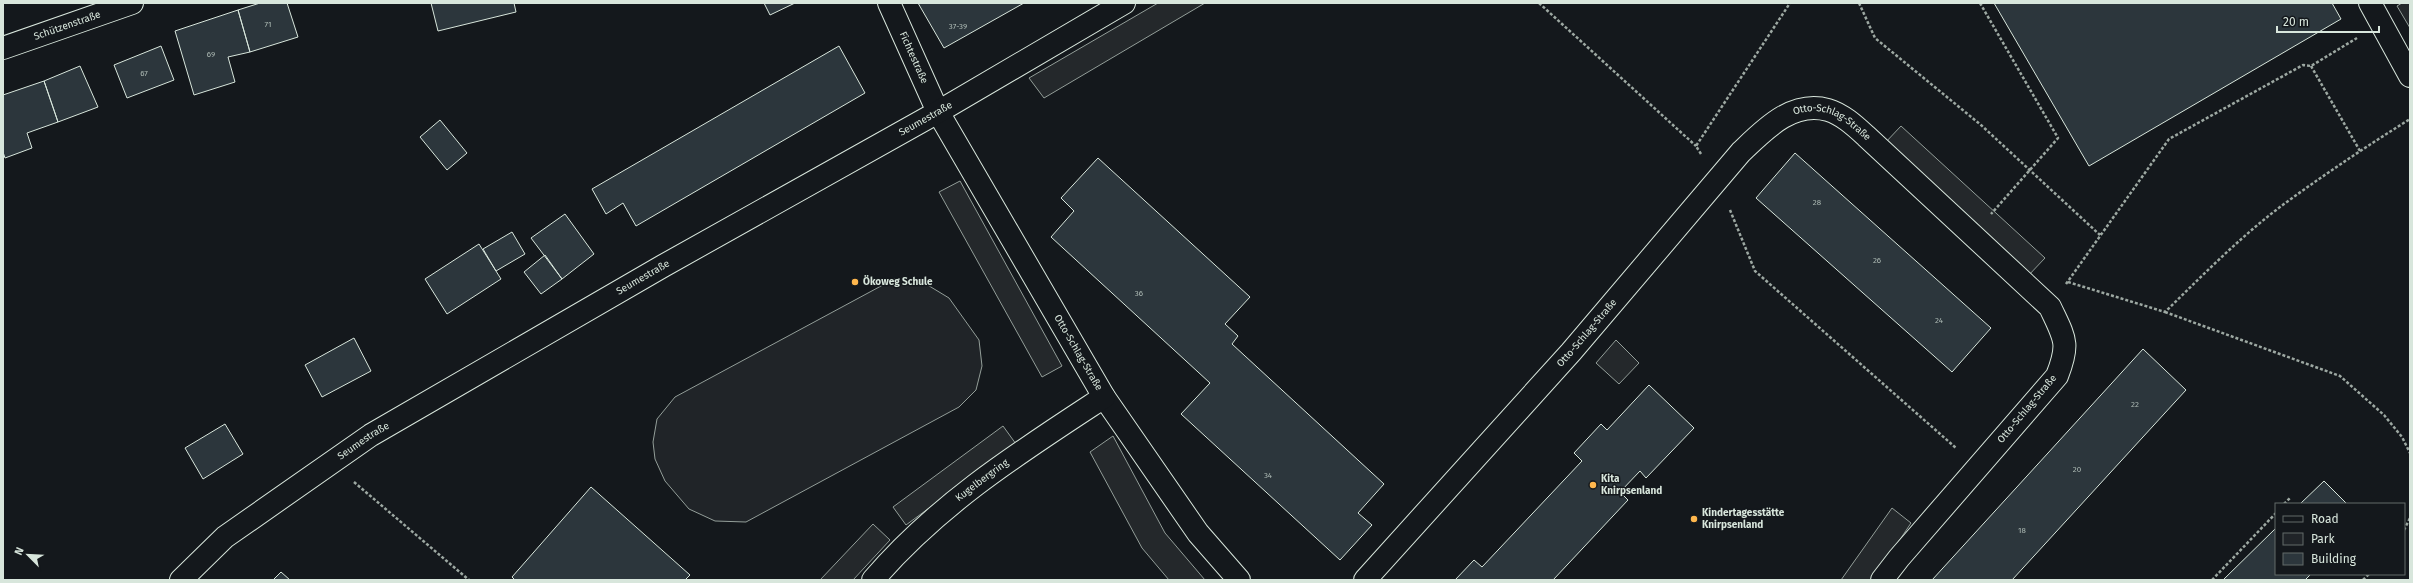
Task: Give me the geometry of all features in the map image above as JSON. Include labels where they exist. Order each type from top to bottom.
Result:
[{"type":"street","name":"Schützenstraße","points":[[3,48],[132,3]]},
{"type":"street","name":"Fichtestraße","points":[[890,3],[938,112]]},
{"type":"street","name":"Seumestraße","points":[[181,580],[225,537],[371,435],[656,270],[938,112],[1124,3]]},
{"type":"street","points":[[2370,3],[2410,76]]},
{"type":"street","name":"Otto-Schlag-Straße","points":[[1365,580],[1571,352],[1741,152],[1762,132],[1788,113],[1812,107],[1829,110],[1846,119],[2050,307],[2063,335],[2066,354],[2057,376],[1882,580]]},
{"type":"street","name":"Otto-Schlag-Straße","points":[[938,112],[1104,398],[1198,533],[1239,580]]},
{"type":"street","name":"Kugelbergring","points":[[873,580],[923,527],[960,495],[1008,460],[1104,398]]},
{"type":"path","points":[[1539,3],[1696,146],[1718,179],[1738,234],[1755,271],[1978,467]]},
{"type":"path","points":[[1696,146],[1790,3]]},
{"type":"path","points":[[1859,3],[1875,38],[1981,125],[2100,235]]},
{"type":"path","points":[[1973,235],[2058,138],[1980,3]]},
{"type":"path","points":[[2050,307],[2169,139],[2303,65],[2311,66],[2381,24]]},
{"type":"path","points":[[2311,66],[2360,151]]},
{"type":"path","points":[[2164,312],[2229,250],[2283,205],[2360,151],[2410,119]]},
{"type":"path","points":[[2068,282],[2164,312],[2340,376],[2384,415],[2402,437],[2410,453]]},
{"type":"path","points":[[331,463],[469,580]]},
{"type":"path","points":[[2285,503],[2290,498]]},
{"type":"path","points":[[2212,580],[2275,514]]},
{"type":"path","points":[[2405,528],[2410,518]]},
{"type":"green space","points":[[894,279],[921,281],[949,298],[979,340],[982,366],[976,390],[959,407],[746,522],[715,521],[689,509],[665,481],[655,459],[653,442],[657,419],[675,397]]},
{"type":"shaded area","points":[[1158,3],[1205,3],[1044,98],[1029,78]]},
{"type":"shaded area","points":[[2402,3],[2410,3],[2410,28],[2397,6]]},
{"type":"shaded area","points":[[1901,126],[2045,258],[2027,277],[1884,144]]},
{"type":"shaded area","points":[[960,181],[1062,366],[1042,377],[939,192]]},
{"type":"shaded area","points":[[1616,340],[1639,363],[1619,384],[1596,363]]},
{"type":"shaded area","points":[[1003,426],[1016,444],[906,525],[893,507]]},
{"type":"shaded area","points":[[1113,436],[1165,533],[1205,580],[1169,580],[1142,548],[1090,452]]},
{"type":"shaded area","points":[[1892,508],[1911,523],[1873,580],[1841,580]]},
{"type":"shaded area","points":[[873,524],[890,540],[853,580],[820,580]]},
{"type":"building","points":[[260,3],[287,3],[298,37],[250,52],[238,10]]},
{"type":"building","points":[[431,3],[514,3],[516,12],[438,31]]},
{"type":"building","points":[[764,3],[795,3],[770,15]]},
{"type":"building","points":[[918,3],[1024,3],[944,48]]},
{"type":"building","points":[[1994,3],[2332,3],[2341,19],[2089,166]]},
{"type":"building","points":[[238,10],[250,52],[228,57],[235,82],[194,95],[175,31]]},
{"type":"building","points":[[161,46],[174,80],[127,98],[114,65]]},
{"type":"building","points":[[839,46],[865,93],[636,226],[623,203],[606,214],[592,189]]},
{"type":"building","points":[[80,66],[98,107],[58,122],[44,81]]},
{"type":"building","points":[[44,81],[58,122],[27,133],[32,148],[5,158],[3,152],[3,95]]},
{"type":"building","points":[[440,120],[467,153],[447,170],[420,137]]},
{"type":"building","points":[[1795,153],[1991,328],[1952,372],[1756,198]]},
{"type":"building","points":[[1098,158],[1250,297],[1225,324],[1238,336],[1232,344],[1384,484],[1358,513],[1372,525],[1340,560],[1181,414],[1210,383],[1051,237],[1074,211],[1061,198]]},
{"type":"building","points":[[565,214],[594,254],[562,279],[531,238]]},
{"type":"building","points":[[512,232],[525,254],[496,271],[483,249]]},
{"type":"building","points":[[479,244],[501,279],[447,314],[425,279]]},
{"type":"building","points":[[545,255],[562,279],[541,294],[524,272]]},
{"type":"building","points":[[354,338],[371,371],[322,397],[305,365]]},
{"type":"building","points":[[2143,349],[2186,390],[2012,580],[1932,580]]},
{"type":"building","name":"Kita Knirpsenland","points":[[1649,385],[1694,428],[1646,478],[1640,471],[1620,492],[1628,500],[1553,580],[1455,580],[1474,560],[1482,567],[1582,461],[1574,453],[1601,424],[1607,430]]},
{"type":"building","points":[[225,424],[243,454],[203,479],[185,448]]},
{"type":"building","points":[[2324,481],[2346,503],[2301,503]]},
{"type":"building","points":[[591,487],[690,575],[685,580],[515,580],[512,577]]},
{"type":"building","points":[[2275,529],[2275,575],[2310,575],[2305,580],[2223,580]]},
{"type":"building","points":[[281,572],[290,580],[273,580]]},
{"type":"place","name":"Ökoweg Schule","points":[[855,282]]},
{"type":"place","name":"Kita Knirpsenland","points":[[1593,485]]},
{"type":"place","name":"Kindertagesstätte Knirpsenland","points":[[1694,519]]}]
